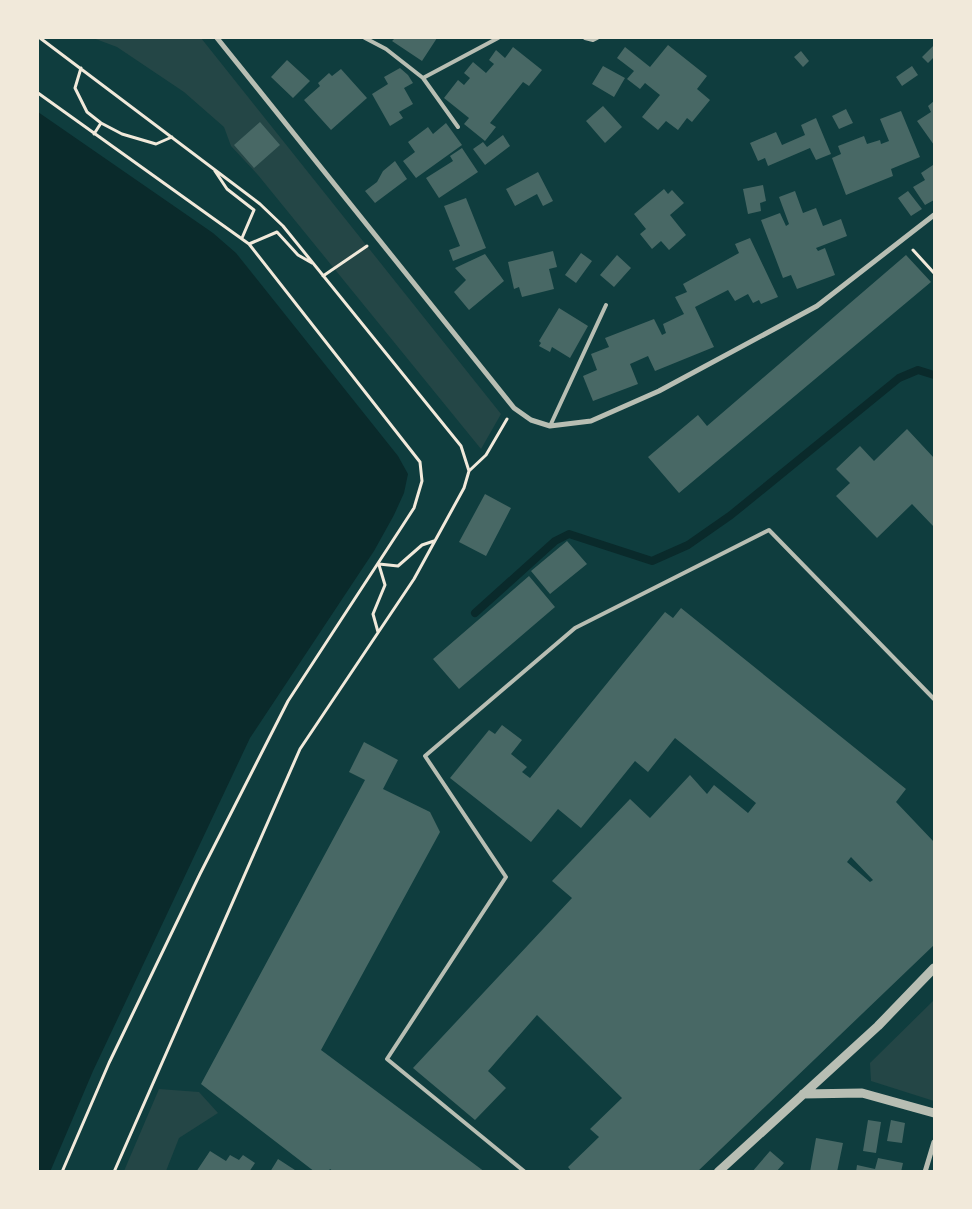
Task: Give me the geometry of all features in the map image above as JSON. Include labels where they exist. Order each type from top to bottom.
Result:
[{"type":"street","points":[[216,38],[514,408],[531,420],[550,426],[591,421],[668,386],[818,306],[934,215]]},
{"type":"street","points":[[718,1172],[878,1026],[934,968]]},
{"type":"street","points":[[804,1094],[862,1093],[934,1113]]},
{"type":"street","points":[[925,1172],[934,1142]]},
{"type":"lane","points":[[365,38],[386,49],[423,78],[458,127]]},
{"type":"lane","points":[[423,78],[498,38]]},
{"type":"lane","points":[[585,38],[593,40],[597,38]]},
{"type":"lane","points":[[550,426],[606,305]]},
{"type":"lane","points":[[525,1172],[387,1059],[506,877],[425,756],[575,628],[769,530],[934,699]]},
{"type":"path","points":[[40,38],[214,168],[260,204],[283,226],[461,446],[469,471]]},
{"type":"path","points":[[81,68],[75,88],[87,112],[101,123],[122,134],[156,144],[172,137]]},
{"type":"path","points":[[38,93],[249,244],[420,462],[422,481],[414,508],[288,701],[200,874],[127,1027],[62,1172]]},
{"type":"path","points":[[94,134],[101,123]]},
{"type":"path","points":[[214,168],[227,189],[254,210],[242,238]]},
{"type":"path","points":[[249,244],[277,232],[298,254],[315,265]]},
{"type":"path","points":[[324,276],[378,239]]},
{"type":"path","points":[[903,240],[934,273]]},
{"type":"path","points":[[114,1172],[300,749],[414,579],[464,488],[469,471],[486,455],[514,408]]},
{"type":"path","points":[[379,564],[398,566],[422,545],[435,541]]},
{"type":"path","points":[[378,633],[373,614],[385,585],[379,564]]},
{"type":"shaded area","points":[[93,38],[201,38],[501,414],[481,449],[258,175],[231,146],[224,127],[184,92],[117,47]]},
{"type":"shaded area","points":[[38,112],[213,233],[236,253],[398,456],[408,474],[404,493],[374,551],[250,738],[93,1071],[50,1172],[38,1171]]},
{"type":"shaded area","points":[[934,1000],[934,1101],[871,1081],[870,1063]]},
{"type":"shaded area","points":[[159,1089],[199,1092],[218,1113],[179,1138],[166,1171],[124,1171]]},
{"type":"building","points":[[395,38],[437,38],[422,61],[392,41]]},
{"type":"building","points":[[668,45],[707,76],[697,89],[710,100],[692,122],[687,118],[678,130],[666,121],[658,130],[642,117],[660,95],[645,83],[640,89],[627,79],[634,71],[617,58],[625,47],[650,67]]},
{"type":"building","points":[[934,45],[934,57],[928,63],[922,57]]},
{"type":"building","points":[[513,47],[542,70],[529,86],[523,82],[490,123],[496,127],[485,141],[464,124],[469,118],[444,98],[458,80],[464,85],[470,78],[464,73],[473,62],[486,73],[494,64],[489,60],[496,50],[505,58]]},
{"type":"building","points":[[801,51],[809,61],[803,67],[794,57]]},
{"type":"building","points":[[287,60],[310,81],[293,98],[271,77]]},
{"type":"building","points":[[603,66],[625,78],[614,97],[592,84]]},
{"type":"building","points":[[912,66],[918,75],[902,86],[896,77]]},
{"type":"building","points":[[400,68],[413,83],[404,88],[413,104],[399,112],[403,118],[390,126],[372,94],[388,84],[384,77]]},
{"type":"building","points":[[341,69],[367,98],[331,130],[304,100],[320,86],[318,83],[329,73],[332,76]]},
{"type":"building","points":[[934,101],[934,145],[917,121],[931,112],[928,106]]},
{"type":"building","points":[[603,106],[622,127],[605,143],[586,121]]},
{"type":"building","points":[[846,109],[853,123],[839,129],[832,116]]},
{"type":"building","points":[[901,111],[920,157],[891,169],[893,176],[846,195],[832,158],[841,154],[838,146],[864,136],[867,144],[880,140],[881,144],[889,141],[880,119]]},
{"type":"building","points":[[816,118],[831,154],[816,160],[810,148],[768,166],[765,158],[758,161],[750,143],[776,132],[782,145],[805,135],[801,125]]},
{"type":"building","points":[[260,122],[280,145],[254,168],[234,145]]},
{"type":"building","points":[[446,123],[462,145],[416,178],[403,161],[415,152],[408,142],[428,127],[433,134]]},
{"type":"building","points":[[503,135],[510,146],[485,165],[473,149],[483,142],[487,147]]},
{"type":"building","points":[[462,148],[478,172],[439,198],[426,178],[453,161],[450,156]]},
{"type":"building","points":[[395,161],[407,179],[375,203],[365,191],[377,182],[383,171]]},
{"type":"building","points":[[933,165],[934,200],[925,205],[913,187],[925,180],[921,173]]},
{"type":"building","points":[[538,172],[553,201],[543,206],[537,194],[515,206],[506,189]]},
{"type":"building","points":[[763,185],[766,201],[760,203],[761,211],[748,214],[743,189]]},
{"type":"building","points":[[664,189],[668,194],[672,190],[684,203],[670,215],[686,235],[669,250],[661,241],[652,249],[640,234],[646,229],[634,214]]},
{"type":"building","points":[[795,191],[803,213],[816,208],[823,226],[841,219],[847,236],[816,248],[818,251],[825,248],[835,275],[797,289],[791,275],[783,278],[761,220],[780,213],[786,226],[789,224],[779,197]]},
{"type":"building","points":[[908,191],[922,209],[911,216],[898,198]]},
{"type":"building","points":[[466,198],[486,248],[453,261],[449,250],[460,246],[444,206]]},
{"type":"building","points":[[750,238],[778,297],[761,304],[759,300],[753,303],[748,294],[735,301],[728,290],[695,307],[714,347],[655,371],[648,356],[630,364],[638,384],[593,401],[583,376],[597,370],[591,354],[609,347],[605,338],[654,319],[662,335],[666,333],[663,324],[684,314],[675,297],[687,292],[683,284],[739,253],[735,244]]},
{"type":"building","points":[[553,251],[557,267],[549,269],[554,289],[522,297],[519,287],[514,289],[508,262]]},
{"type":"building","points":[[581,253],[592,261],[576,283],[565,275]]},
{"type":"building","points":[[485,254],[504,281],[469,310],[454,292],[466,280],[455,268]]},
{"type":"building","points":[[617,255],[631,268],[614,287],[600,275]]},
{"type":"building","points":[[906,255],[931,282],[679,493],[648,457],[698,415],[707,426]]},
{"type":"building","points":[[559,308],[588,326],[570,358],[552,347],[550,352],[539,346],[541,343],[539,341]]},
{"type":"building","points":[[907,429],[934,458],[934,527],[912,504],[877,538],[836,496],[850,483],[836,469],[860,446],[874,461]]},
{"type":"building","points":[[485,494],[511,508],[486,556],[459,542]]},
{"type":"building","points":[[567,541],[587,564],[550,594],[531,571]]},
{"type":"building","points":[[529,576],[555,607],[459,689],[433,659]]},
{"type":"building","points":[[681,608],[906,789],[896,802],[934,842],[934,945],[697,1172],[572,1172],[568,1167],[599,1137],[590,1129],[622,1098],[537,1015],[488,1071],[506,1088],[475,1120],[413,1068],[572,898],[552,881],[630,799],[650,818],[690,775],[707,794],[714,785],[748,813],[756,803],[675,738],[648,772],[635,761],[581,828],[558,809],[531,842],[450,778],[489,730],[495,734],[502,725],[522,740],[511,754],[527,767],[522,772],[530,778],[665,612],[673,618]],"holes":[[[851,857],[873,880],[870,882],[847,862]]]},
{"type":"building","points":[[364,742],[398,760],[383,789],[430,812],[440,832],[321,1050],[485,1172],[334,1172],[330,1169],[328,1172],[315,1172],[201,1084],[365,780],[349,772]]},
{"type":"building","points":[[868,1120],[881,1122],[876,1153],[863,1151]]},
{"type":"building","points":[[891,1120],[905,1123],[902,1143],[887,1141]]},
{"type":"building","points":[[816,1138],[843,1143],[837,1172],[810,1172]]},
{"type":"building","points":[[210,1151],[226,1161],[230,1155],[239,1160],[243,1155],[255,1163],[249,1172],[196,1172]]},
{"type":"building","points":[[770,1151],[784,1163],[776,1172],[752,1172]]},
{"type":"building","points":[[878,1158],[903,1163],[901,1172],[856,1172],[857,1165],[875,1169]]},
{"type":"building","points":[[278,1159],[298,1172],[270,1172]]},
{"type":"waterway","points":[[475,613],[555,541],[569,534],[652,561],[688,545],[731,515],[899,378],[918,370],[934,375]]}]
